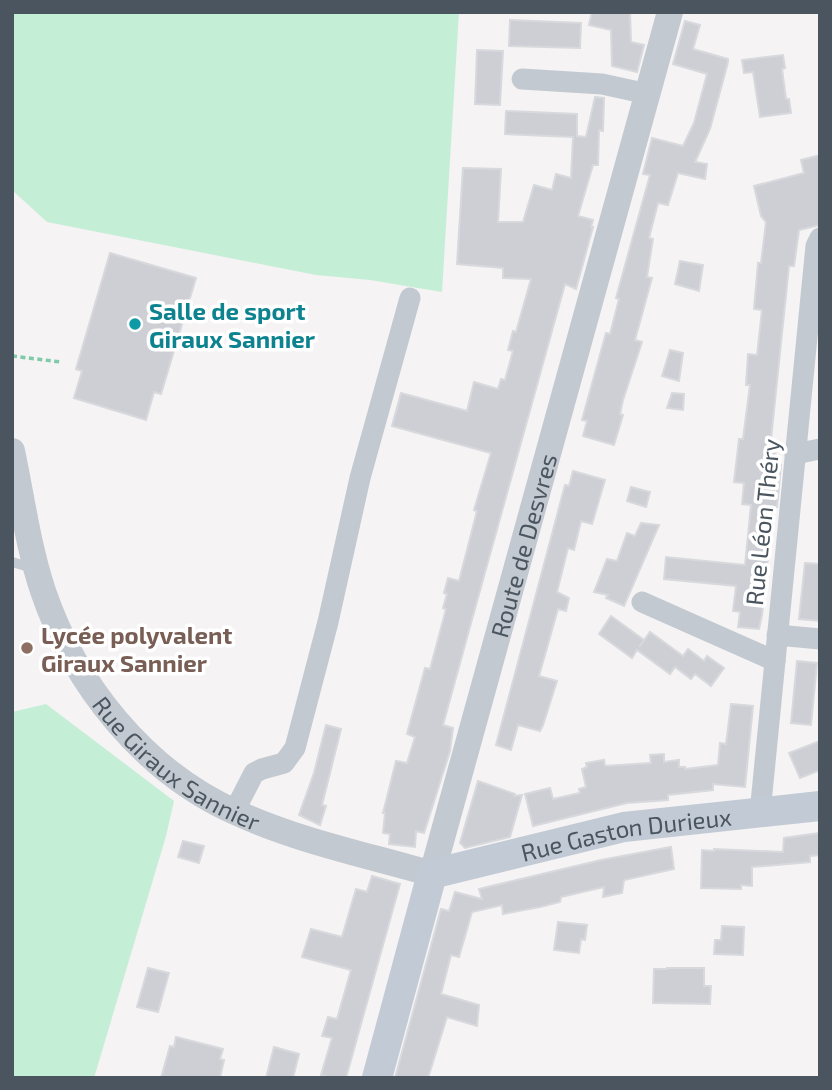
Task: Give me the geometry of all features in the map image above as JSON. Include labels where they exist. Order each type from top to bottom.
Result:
[{"type":"main road","name":"Rue Gaston Durieux","points":[[432,874],[624,827],[820,806]]},
{"type":"main road","name":"Route de Desvres","points":[[377,1078],[432,874]]},
{"type":"street","name":"Route de Desvres","points":[[432,874],[670,12]]},
{"type":"street","points":[[523,79],[601,84],[648,94]]},
{"type":"street","name":"Rue Léon Théry","points":[[760,813],[816,246],[820,239]]},
{"type":"street","points":[[234,812],[250,777],[262,769],[284,763],[295,748],[328,622],[360,478],[411,298]]},
{"type":"street","points":[[795,454],[820,449]]},
{"type":"street","name":"Rue Giraux Sannier","points":[[12,451],[24,566],[51,611],[71,657],[101,701],[170,774],[234,812],[318,842],[432,874]]},
{"type":"street","points":[[642,602],[775,661]]},
{"type":"street","points":[[777,635],[820,639]]},
{"type":"path","points":[[12,356],[61,362]]},
{"type":"green space","points":[[12,12],[459,12],[442,292],[370,280],[316,275],[47,222],[12,190]]},
{"type":"green space","points":[[46,704],[174,801],[94,1078],[12,1078],[12,712]]},
{"type":"building","points":[[592,12],[630,12],[631,42],[644,45],[637,72],[612,66],[611,30],[589,25]]},
{"type":"building","points":[[510,20],[581,23],[580,48],[509,46]]},
{"type":"building","points":[[685,21],[700,25],[693,49],[728,59],[728,62],[710,129],[695,162],[707,164],[705,179],[678,173],[668,205],[658,203],[649,238],[653,239],[647,277],[652,278],[635,340],[642,342],[623,400],[620,414],[623,415],[614,445],[583,436],[587,421],[582,420],[606,333],[610,334],[619,299],[616,298],[650,175],[643,174],[652,138],[683,146],[694,123],[707,74],[673,64]]},
{"type":"building","points":[[477,50],[503,51],[500,105],[475,104]]},
{"type":"building","points":[[783,55],[786,99],[789,99],[791,113],[760,117],[753,72],[744,73],[742,60]]},
{"type":"building","points":[[595,97],[604,98],[603,131],[599,130],[598,165],[593,165],[578,216],[593,220],[593,227],[576,289],[565,284],[443,725],[453,728],[450,751],[424,833],[416,831],[415,847],[389,844],[390,834],[383,833],[383,813],[396,761],[407,763],[415,737],[407,734],[425,668],[430,669],[446,609],[443,608],[448,578],[459,581],[477,511],[474,510],[491,453],[392,426],[401,393],[467,411],[474,382],[498,389],[501,379],[505,380],[513,351],[508,350],[531,279],[503,278],[503,268],[457,264],[463,168],[501,169],[498,222],[523,222],[534,185],[552,190],[556,174],[571,178],[573,137],[505,134],[506,111],[577,114],[577,136],[586,137]]},
{"type":"building","points":[[820,155],[820,225],[799,230],[794,266],[789,266],[770,449],[776,449],[774,465],[781,465],[777,507],[773,507],[762,615],[759,629],[738,627],[740,612],[733,611],[736,586],[664,579],[666,557],[745,565],[751,505],[742,504],[744,483],[734,482],[750,385],[746,385],[748,354],[757,355],[762,310],[754,309],[758,263],[761,263],[766,222],[761,216],[754,186],[804,173],[801,160]]},
{"type":"building","name":"Salle de sport Giraux Sannier","points":[[110,253],[196,278],[161,394],[154,392],[146,420],[74,398],[82,371],[76,369]]},
{"type":"building","points":[[680,261],[703,265],[699,291],[675,284]]},
{"type":"building","points":[[670,350],[683,353],[679,381],[662,376]]},
{"type":"building","points":[[672,393],[684,394],[683,410],[667,408]]},
{"type":"building","points":[[573,471],[605,480],[592,524],[581,521],[574,550],[568,548],[557,592],[569,598],[566,611],[558,609],[539,676],[557,681],[543,725],[540,731],[518,725],[511,750],[496,745],[565,485],[569,486]]},
{"type":"building","points":[[631,487],[650,492],[646,507],[627,501]]},
{"type":"building","points":[[641,523],[659,525],[624,606],[606,598],[608,595],[594,592],[607,559],[617,561],[627,533],[635,536]]},
{"type":"building","points":[[805,563],[820,564],[820,621],[799,619]]},
{"type":"building","points":[[611,616],[644,640],[639,647],[650,632],[683,656],[688,649],[704,661],[707,656],[724,668],[711,686],[695,674],[691,679],[675,667],[670,674],[637,650],[632,658],[599,634]]},
{"type":"building","points":[[797,661],[817,663],[811,725],[791,723]]},
{"type":"building","points":[[731,704],[753,706],[745,787],[713,784],[713,790],[668,795],[668,800],[627,803],[533,826],[525,794],[550,788],[553,799],[580,793],[579,789],[586,787],[582,769],[587,767],[586,763],[604,760],[605,766],[651,763],[650,755],[664,754],[664,762],[679,760],[679,767],[685,769],[718,765],[720,743],[726,744]]},
{"type":"building","points":[[326,725],[341,729],[322,805],[326,806],[320,825],[299,815],[314,773]]},
{"type":"building","points":[[820,741],[820,770],[800,778],[789,753]]},
{"type":"building","points":[[478,781],[515,794],[514,796],[522,795],[510,837],[465,848],[460,843]]},
{"type":"building","points":[[820,833],[820,855],[810,856],[810,862],[752,867],[752,886],[741,885],[741,889],[701,888],[702,850],[783,852],[784,838]]},
{"type":"building","points":[[183,841],[204,846],[199,863],[178,857]]},
{"type":"building","points":[[671,847],[674,869],[624,880],[622,893],[603,897],[604,887],[561,897],[560,902],[540,907],[503,914],[502,905],[472,912],[459,957],[451,955],[441,994],[479,1005],[477,1026],[447,1017],[428,1078],[395,1078],[441,909],[449,911],[455,892],[482,899],[479,889],[601,860]]},
{"type":"building","points":[[372,876],[400,884],[346,1078],[330,1078],[321,1075],[332,1038],[322,1036],[328,1017],[337,1019],[351,970],[302,957],[311,929],[342,937],[356,889],[367,892]]},
{"type":"building","points":[[558,922],[587,925],[585,940],[581,939],[579,953],[554,950]]},
{"type":"building","points":[[722,926],[744,927],[743,955],[714,954],[715,940],[721,940]]},
{"type":"building","points":[[148,968],[169,973],[158,1012],[137,1007]]},
{"type":"building","points":[[704,968],[704,986],[711,986],[710,1004],[653,1003],[654,969]]},
{"type":"building","points":[[176,1037],[223,1049],[220,1059],[224,1060],[220,1078],[161,1078],[170,1046],[174,1047]]},
{"type":"building","points":[[274,1047],[299,1054],[293,1078],[266,1078]]},
{"type":"place","name":"Salle de sport Giraux Sannier","points":[[135,324]]},
{"type":"place","name":"Lycée polyvalent Giraux Sannier","points":[[27,648]]}]
